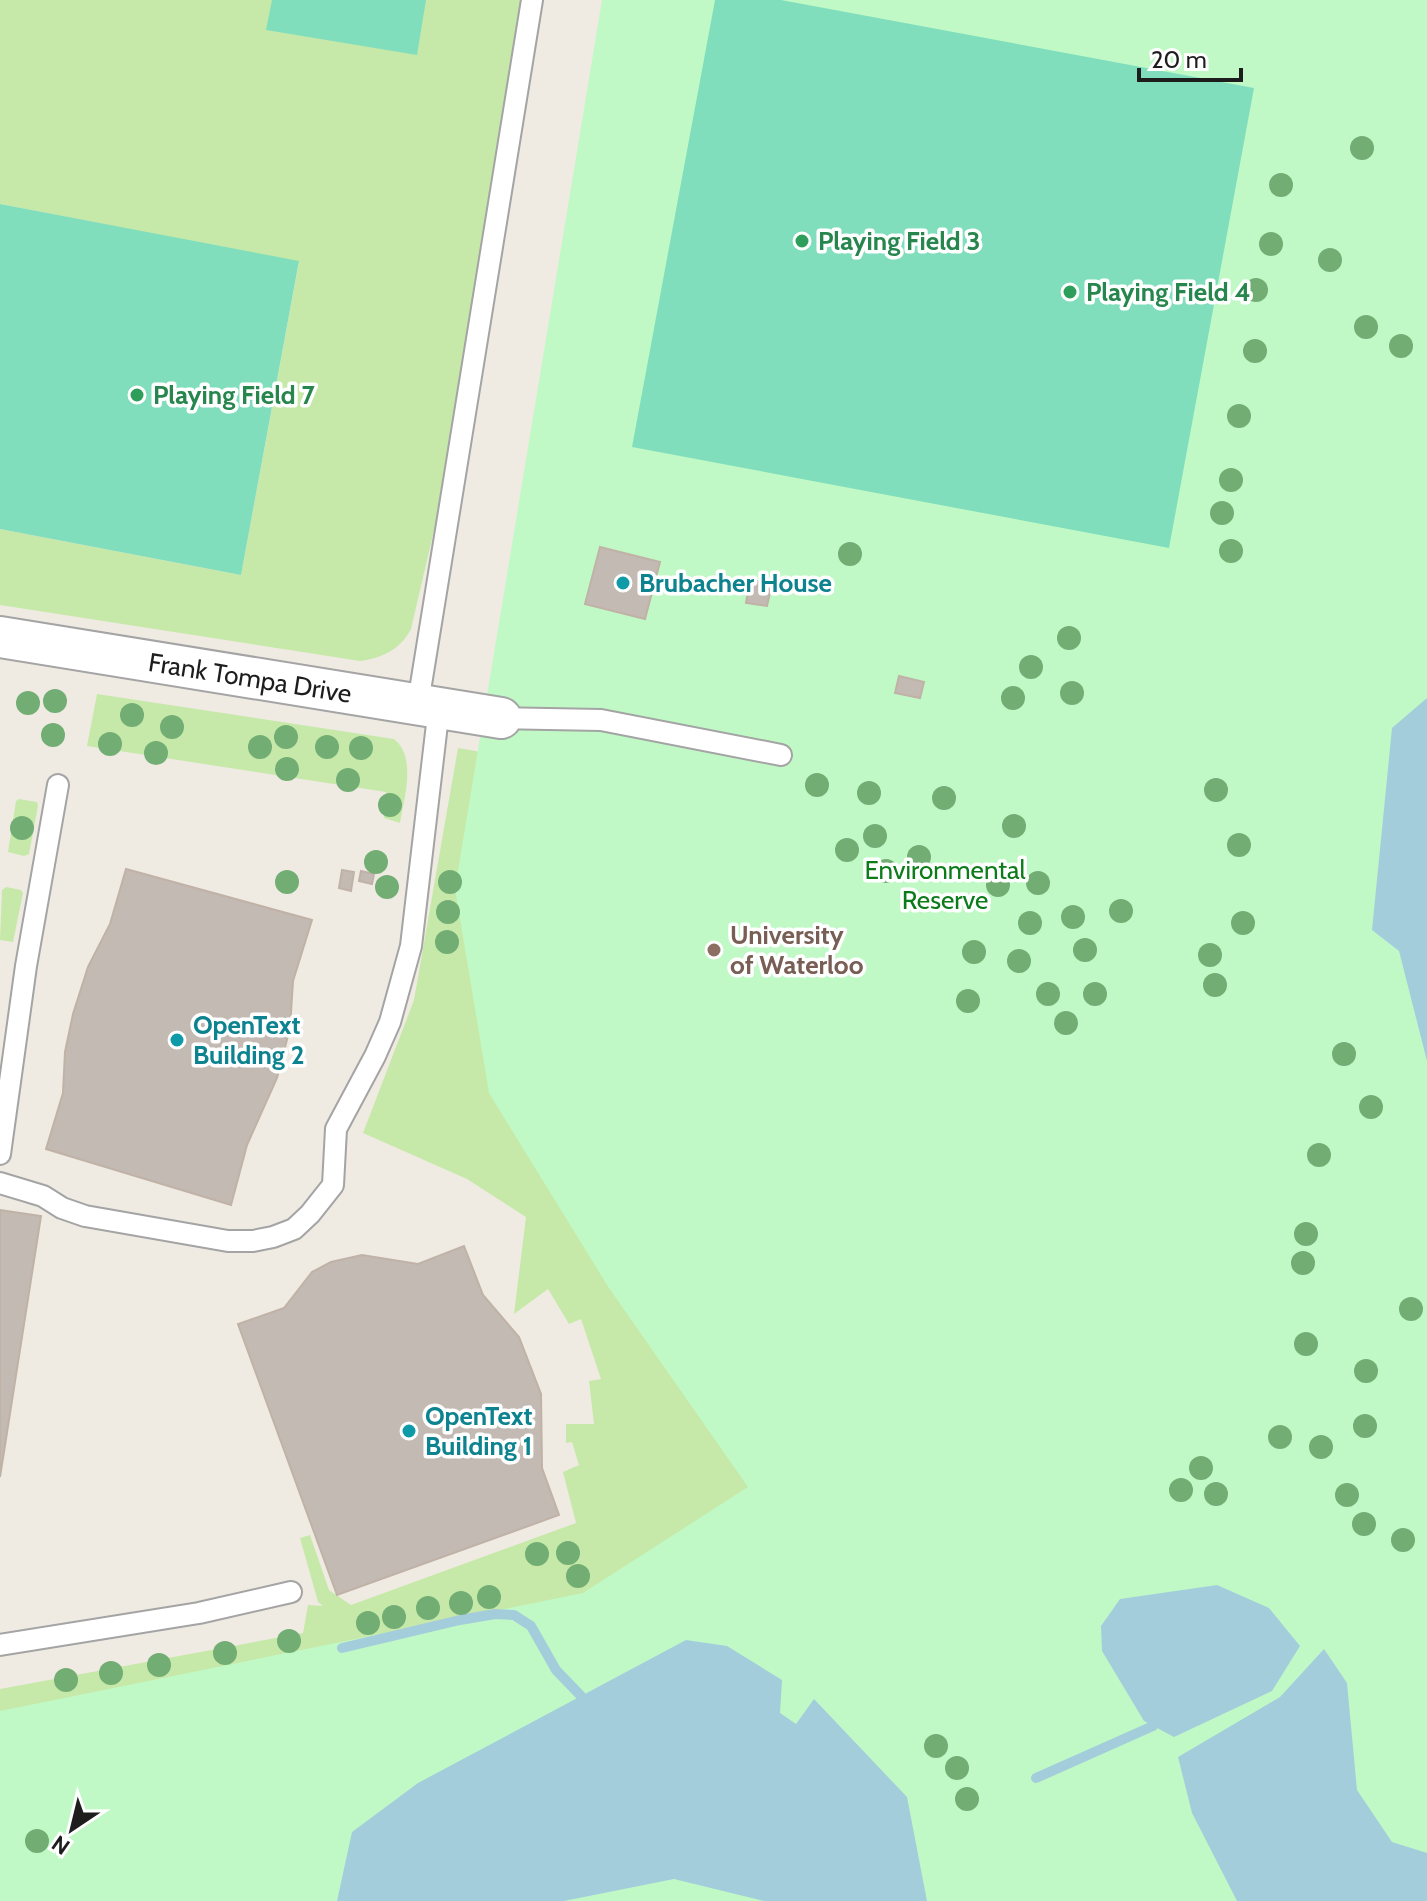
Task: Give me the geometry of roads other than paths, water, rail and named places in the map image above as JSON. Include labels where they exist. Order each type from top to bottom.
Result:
[{"type":"street","name":"Frank Tompa Drive","points":[[0,637],[501,718]]},
{"type":"lane","points":[[0,1183],[43,1196],[62,1208],[85,1216],[228,1241],[253,1241],[294,1229],[333,1185],[336,1129],[375,1056],[402,986],[417,904],[428,705],[532,0]]},
{"type":"lane","points":[[501,718],[601,720],[781,755]]},
{"type":"lane","points":[[0,1154],[26,966],[58,785]]},
{"type":"lane","points":[[0,1645],[199,1613],[291,1592]]},
{"type":"water","points":[[1427,698],[1427,1061],[1399,951],[1372,930],[1392,728]]},
{"type":"water","points":[[1217,1585],[1269,1608],[1300,1646],[1272,1691],[1174,1737],[1144,1721],[1102,1651],[1101,1626],[1120,1599]]},
{"type":"water","points":[[686,1640],[727,1646],[782,1680],[780,1713],[796,1724],[814,1699],[907,1797],[927,1901],[764,1901],[674,1879],[564,1901],[337,1901],[352,1832],[418,1783]]},
{"type":"water","points":[[1324,1649],[1347,1683],[1357,1790],[1392,1842],[1427,1853],[1427,1901],[1237,1901],[1192,1813],[1178,1757],[1280,1697]]},
{"type":"waterway","points":[[342,1648],[460,1620],[495,1614],[514,1615],[531,1626],[556,1670],[581,1696]]},
{"type":"waterway","points":[[1036,1778],[1153,1726]]},
{"type":"place","name":"Playing Field 3","points":[[802,241]]},
{"type":"place","name":"Playing Field 4","points":[[1070,292]]},
{"type":"place","name":"Playing Field 7","points":[[137,395]]},
{"type":"place","name":"Brubacher House","points":[[623,583]]},
{"type":"place","name":"University of Waterloo","points":[[714,950]]},
{"type":"place","name":"OpenText Building 2","points":[[177,1040]]},
{"type":"place","name":"OpenText Building 1","points":[[409,1431]]},
{"type":"park label","name":"Environmental Reserve","points":[[945,885]]}]
